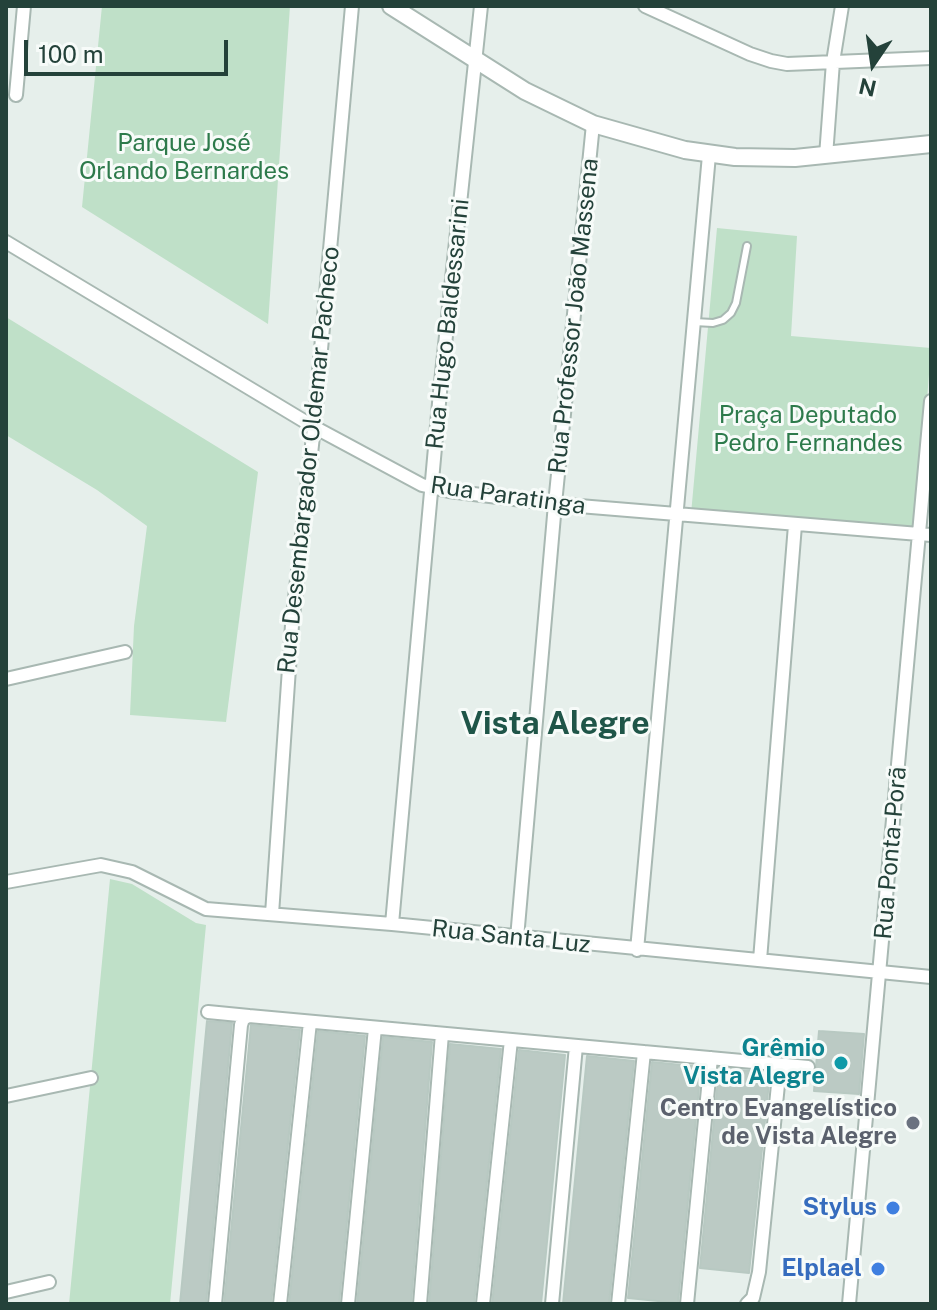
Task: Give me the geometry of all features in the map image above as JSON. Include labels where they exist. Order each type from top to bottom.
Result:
[{"type":"street","points":[[16,95],[24,6]]},
{"type":"street","name":"Rua Desembargador Oldemar Pacheco","points":[[272,914],[292,625],[314,427],[352,6]]},
{"type":"street","points":[[391,6],[525,91],[593,124],[709,155],[826,156],[931,144]]},
{"type":"street","name":"Rua Hugo Baldessarini","points":[[392,924],[407,732],[481,6]]},
{"type":"street","points":[[645,6],[750,54],[787,64],[931,58]]},
{"type":"street","points":[[826,156],[833,62],[842,6]]},
{"type":"street","name":"Rua Professor João Massena","points":[[517,938],[555,504],[593,124]]},
{"type":"street","points":[[637,950],[709,155]]},
{"type":"street","name":"Rua Paratinga","points":[[6,242],[314,427],[411,480],[432,488],[677,516],[926,535]]},
{"type":"street","name":"Rua Ponta-Porã","points":[[849,1304],[926,535],[931,401]]},
{"type":"street","points":[[760,960],[795,525]]},
{"type":"street","points":[[6,679],[125,652]]},
{"type":"street","name":"Rua Santa Luz","points":[[6,882],[101,865],[132,872],[206,909],[392,924],[931,977]]},
{"type":"street","points":[[208,1012],[245,1021],[310,1022],[808,1067]]},
{"type":"street","points":[[215,1304],[245,1021]]},
{"type":"street","points":[[280,1304],[310,1022]]},
{"type":"street","points":[[348,1304],[375,1028]]},
{"type":"street","points":[[420,1304],[442,1034]]},
{"type":"street","points":[[483,1304],[511,1040]]},
{"type":"street","points":[[552,1304],[576,1046]]},
{"type":"street","points":[[618,1304],[644,1052]]},
{"type":"street","points":[[687,1304],[711,1058]]},
{"type":"street","points":[[747,1304],[753,1298],[759,1272],[780,1065]]},
{"type":"street","points":[[6,1096],[91,1078]]},
{"type":"street","points":[[6,1292],[49,1282]]},
{"type":"lane","points":[[694,322],[713,323],[731,313],[736,303],[747,246]]},
{"type":"green space","name":"Parque José Orlando Bernardes","points":[[102,6],[290,6],[268,324],[82,207]]},
{"type":"green space","name":"Praça Deputado Pedro Fernandes","points":[[717,228],[797,236],[791,336],[931,348],[917,530],[691,514]]},
{"type":"green space","points":[[6,317],[258,472],[226,722],[130,715],[134,626],[147,526],[97,490],[6,435]]},
{"type":"green space","points":[[110,879],[132,884],[196,923],[206,925],[170,1304],[69,1304]]},
{"type":"building","points":[[207,1021],[232,1023],[206,1304],[180,1304]]},
{"type":"building","points":[[251,1025],[300,1030],[271,1304],[224,1304]]},
{"type":"building","points":[[318,1031],[365,1036],[339,1304],[289,1304]]},
{"type":"building","name":"Grêmio Vista Alegre","points":[[819,1031],[864,1034],[859,1094],[814,1091]]},
{"type":"building","points":[[383,1037],[432,1042],[411,1304],[357,1304]]},
{"type":"building","points":[[450,1044],[501,1049],[474,1304],[429,1304]]},
{"type":"building","points":[[519,1050],[565,1055],[541,1304],[492,1304]]},
{"type":"building","points":[[587,1056],[634,1061],[609,1304],[563,1304]]},
{"type":"building","points":[[652,1062],[701,1067],[678,1303],[628,1298]]},
{"type":"building","points":[[719,1068],[770,1073],[749,1273],[700,1268]]},
{"type":"place","name":"Grêmio Vista Alegre","points":[[841,1063]]},
{"type":"place","name":"Centro Evangelístico de Vista Alegre","points":[[913,1123]]},
{"type":"place","name":"Stylus","points":[[893,1208]]},
{"type":"place","name":"Elplael","points":[[878,1269]]},
{"type":"district","name":"Vista Alegre","points":[[555,724]]}]
